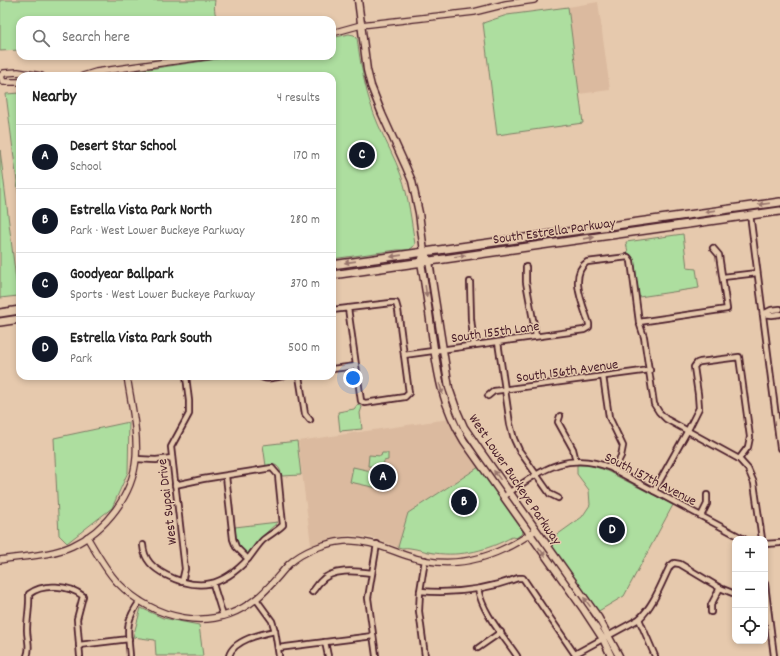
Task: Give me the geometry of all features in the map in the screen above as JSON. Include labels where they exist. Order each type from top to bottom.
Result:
[{"type":"main road","name":"West Lower Buckeye Parkway","points":[[358,0],[367,70],[371,86],[412,181],[419,213],[440,384],[450,415],[464,441],[603,638],[611,656]]},
{"type":"main road","name":"South Estrella Parkway","points":[[336,264],[780,202]]},
{"type":"main road","points":[[749,206],[750,214]]},
{"type":"main road","name":"South Estrella Parkway","points":[[336,274],[750,214],[780,211]]},
{"type":"main road","name":"West Lower Buckeye Parkway","points":[[425,261],[449,388],[464,427],[598,617],[619,656]]},
{"type":"main road","points":[[0,313],[16,311]]},
{"type":"main road","points":[[0,322],[16,320]]},
{"type":"street","points":[[336,32],[361,25],[472,12],[506,4],[534,0]]},
{"type":"street","points":[[96,72],[182,60]]},
{"type":"street","points":[[16,72],[4,73],[1,76],[3,82],[16,82]]},
{"type":"street","points":[[750,214],[780,448]]},
{"type":"street","points":[[712,248],[719,255],[727,309],[639,322],[644,337],[654,404],[666,419],[739,459],[748,469],[754,483],[762,536]]},
{"type":"street","name":"South 155th Lane","points":[[404,355],[584,330],[589,327],[589,324],[578,285],[579,274],[583,265],[587,262],[628,257],[631,261],[639,322]]},
{"type":"street","points":[[526,267],[527,292],[536,336]]},
{"type":"street","points":[[723,278],[757,273]]},
{"type":"street","points":[[470,282],[471,319],[474,345]]},
{"type":"street","points":[[336,310],[348,308],[396,303],[409,393],[405,397],[365,403],[361,401],[348,308]]},
{"type":"street","points":[[762,314],[771,310],[780,309]]},
{"type":"street","points":[[762,314],[772,316],[780,314]]},
{"type":"street","points":[[498,342],[510,424],[514,440],[519,450],[550,494],[558,498]]},
{"type":"street","points":[[654,491],[699,408],[694,367],[696,363],[739,357],[750,437],[748,447],[739,459]]},
{"type":"street","points":[[336,368],[356,366]]},
{"type":"street","name":"South 156th Avenue","points":[[488,396],[494,391],[505,389],[650,370]]},
{"type":"street","points":[[604,376],[609,417],[623,446],[621,456],[614,470]]},
{"type":"street","points":[[0,560],[48,553],[72,546],[104,523],[118,506],[128,488],[136,459],[136,430],[129,380]]},
{"type":"street","name":"West Supai Drive","points":[[182,582],[185,569],[171,447],[189,414],[186,380]]},
{"type":"street","points":[[299,380],[305,414],[310,420]]},
{"type":"street","points":[[560,416],[558,422],[573,449],[576,461]]},
{"type":"street","points":[[136,459],[156,460],[172,458]]},
{"type":"street","name":"South 157th Avenue","points":[[504,497],[537,475],[556,465],[576,461],[596,463],[614,470],[738,536]]},
{"type":"street","points":[[143,545],[144,554],[148,562],[163,574],[182,582],[198,585],[213,584],[232,575],[248,559],[263,540],[283,525],[278,475],[272,468],[175,485]]},
{"type":"street","points":[[226,476],[233,538],[236,548],[248,559]]},
{"type":"street","points":[[701,516],[707,504],[707,496]]},
{"type":"street","points":[[86,537],[117,581],[140,601],[171,616],[207,620],[223,616],[243,608],[273,585],[290,564],[312,550],[326,545],[344,541],[359,541],[377,544],[409,556],[425,560],[450,562],[480,558],[508,547],[536,530]]},
{"type":"street","points":[[768,544],[780,543]]},
{"type":"street","points":[[376,656],[368,598],[377,544]]},
{"type":"street","points":[[425,560],[420,591],[419,611],[425,656]]},
{"type":"street","points":[[420,591],[452,592],[478,589],[523,578],[576,655],[603,638],[639,619],[650,605],[670,566],[674,563],[680,564],[720,588],[732,593]]},
{"type":"street","points":[[312,592],[321,581],[331,575],[354,571],[372,573]]},
{"type":"street","points":[[213,584],[223,616]]},
{"type":"street","points":[[27,656],[29,652],[27,629],[30,604],[29,594],[36,589],[59,587],[79,593],[83,596],[77,619],[80,656]]},
{"type":"street","points":[[711,612],[711,605],[720,588]]},
{"type":"street","points":[[478,589],[485,610],[517,656]]},
{"type":"street","points":[[256,599],[272,621],[276,631],[279,656]]},
{"type":"street","points":[[130,656],[129,619],[140,601]]},
{"type":"street","points":[[767,608],[774,656]]},
{"type":"street","points":[[639,619],[655,656]]},
{"type":"street","points":[[230,653],[236,645],[257,634],[276,631]]},
{"type":"street","points":[[478,648],[500,632]]},
{"type":"street","points":[[278,648],[373,636]]},
{"type":"street","points":[[79,645],[129,639]]},
{"type":"street","points":[[326,642],[328,656]]},
{"type":"shaded area","points":[[598,2],[610,90],[579,94],[568,7]]},
{"type":"shaded area","points":[[449,419],[460,439],[479,467],[408,513],[398,547],[373,538],[350,535],[329,539],[311,545],[298,441]]},
{"type":"green space","points":[[0,0],[215,0],[214,5],[216,16],[16,16],[16,50],[0,51]]},
{"type":"green space","points":[[568,7],[583,123],[497,135],[483,23],[507,15]]},
{"type":"green space","points":[[349,34],[354,35],[357,38],[362,71],[370,103],[404,183],[415,244],[409,250],[397,250],[336,258],[336,72],[128,72],[210,60],[336,60],[336,37]]},
{"type":"green space","points":[[16,93],[16,174],[6,94]]},
{"type":"green space","points":[[0,150],[16,280],[16,296],[0,298]]},
{"type":"green space","points":[[683,234],[687,268],[696,269],[699,288],[639,297],[634,260],[628,253],[626,242]]},
{"type":"green space","points":[[358,404],[362,407],[360,413],[362,429],[340,431],[338,412],[354,409]]},
{"type":"green space","points":[[129,422],[128,472],[112,508],[67,543],[59,535],[54,438]]},
{"type":"green space","points":[[297,441],[301,475],[282,476],[277,466],[266,466],[263,445]]},
{"type":"green space","points":[[382,453],[388,453],[388,460],[384,461],[383,467],[368,466],[369,455],[381,456]]},
{"type":"green space","points":[[577,465],[589,465],[605,470],[673,505],[624,596],[597,612],[547,542],[582,517],[590,505],[589,490],[577,474]]},
{"type":"green space","points":[[353,467],[380,473],[377,488],[350,482]]},
{"type":"green space","points":[[479,467],[522,528],[523,533],[516,538],[512,537],[494,546],[465,553],[431,553],[398,547],[408,513]]},
{"type":"green space","points":[[278,522],[267,532],[247,556],[238,543],[235,527]]},
{"type":"green space","points":[[141,608],[163,618],[199,625],[203,656],[156,656],[155,640],[133,637]]},
{"type":"place","name":"Goodyear Ballpark","points":[[362,155]]},
{"type":"place","name":"Desert Star School","points":[[383,477]]},
{"type":"place","name":"Estrella Vista Park North","points":[[464,502]]},
{"type":"place","name":"Estrella Vista Park South","points":[[612,530]]}]
